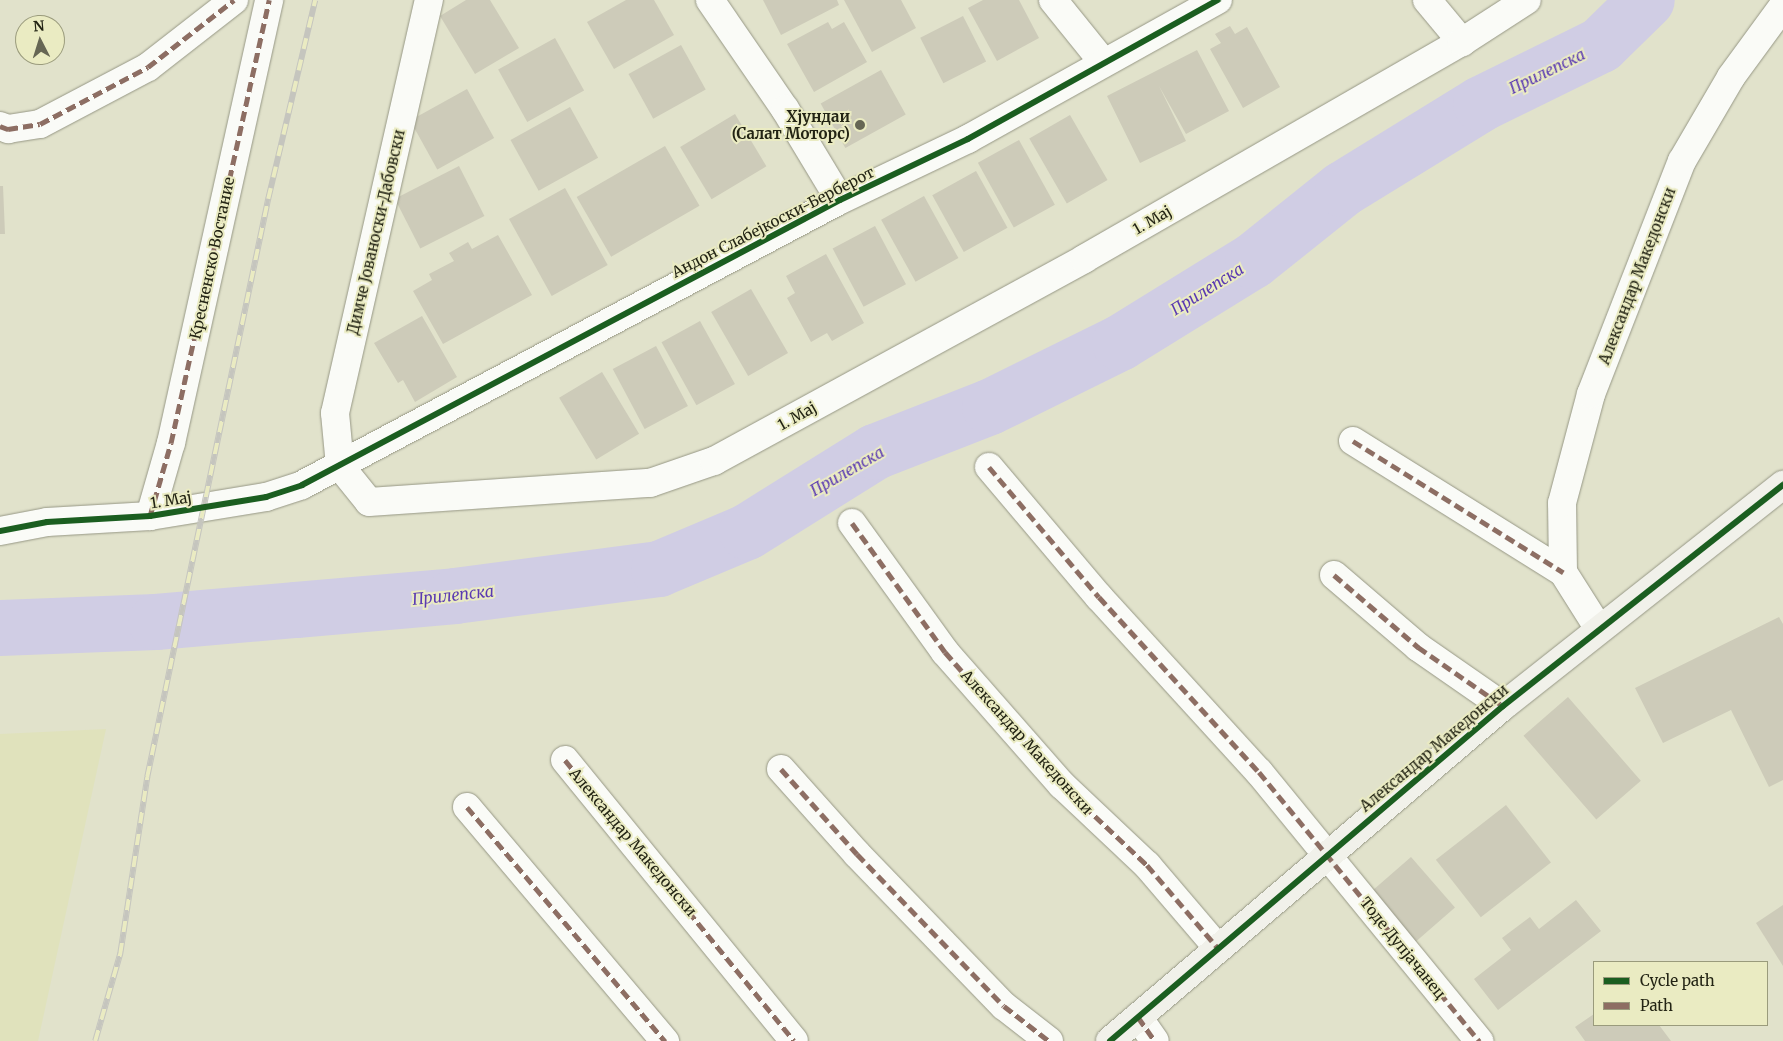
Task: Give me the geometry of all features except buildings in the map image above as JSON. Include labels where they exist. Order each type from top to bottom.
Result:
[{"type":"street","points":[[0,126],[8,129],[40,124],[148,67],[234,0]]},
{"type":"street","name":"Кресненско Востание","points":[[150,516],[171,443],[270,0]]},
{"type":"street","name":"Димче Јованоски-Дабовски","points":[[340,466],[335,413],[428,0]]},
{"type":"street","points":[[710,0],[785,109],[840,200]]},
{"type":"street","points":[[1053,0],[1103,62]]},
{"type":"street","name":"Андон Слабејкоски-Берберот","points":[[340,466],[840,200],[968,139],[1103,62],[1218,0]]},
{"type":"street","points":[[1426,0],[1462,42]]},
{"type":"street","name":"1. Мај","points":[[0,531],[47,522],[150,516],[266,497],[302,486],[340,466],[369,502],[650,483],[714,461],[1084,259],[1462,42],[1528,0]]},
{"type":"street","name":"Александар Македонски","points":[[1563,572],[1562,504],[1591,394],[1682,160],[1731,76],[1783,6]]},
{"type":"street","points":[[1354,440],[1563,572],[1599,629]]},
{"type":"street","points":[[990,467],[1099,597],[1259,772],[1328,854]]},
{"type":"street","name":"Александар Македонски","points":[[1110,1041],[1217,947],[1503,706],[1783,485]]},
{"type":"street","name":"Александар Македонски","points":[[852,523],[945,652],[1062,785],[1147,865],[1217,947]]},
{"type":"street","name":"Александар Македонски","points":[[1334,575],[1418,647],[1503,706]]},
{"type":"street","name":"Александар Македонски","points":[[565,760],[794,1041]]},
{"type":"street","points":[[781,769],[857,854],[1004,1006],[1049,1041]]},
{"type":"street","points":[[468,807],[665,1041]]},
{"type":"street","name":"Тоде Дупјачанец","points":[[1328,854],[1479,1041]]},
{"type":"street","points":[[1138,1017],[1155,1041]]},
{"type":"shaded area","points":[[106,729],[38,1041],[0,1041],[0,734]]},
{"type":"waterway","name":"Прилепска","points":[[0,628],[156,622],[455,596],[659,569],[747,532],[875,452],[990,407],[1120,343],[1253,261],[1343,189],[1481,104],[1601,45],[1647,0]]},
{"type":"railway","points":[[95,1041],[120,954],[147,777],[268,199],[315,0]]},
{"type":"marked path","points":[[0,126],[8,129],[40,124],[148,67],[234,0]]},
{"type":"marked path","points":[[150,516],[171,443],[269,0]]},
{"type":"marked path","points":[[1353,441],[1563,572]]},
{"type":"marked path","points":[[989,467],[1099,597],[1259,772],[1479,1041]]},
{"type":"marked path","points":[[852,523],[945,652],[1062,785],[1147,865],[1217,947]]},
{"type":"marked path","points":[[1334,575],[1418,647],[1503,706]]},
{"type":"marked path","points":[[565,760],[794,1041]]},
{"type":"marked path","points":[[781,769],[857,854],[1004,1006],[1049,1041]]},
{"type":"marked path","points":[[467,807],[665,1041]]},
{"type":"marked path","points":[[1138,1017],[1155,1041]]},
{"type":"cycle path","points":[[0,531],[47,522],[150,516],[266,497],[302,485],[840,200],[968,139],[1218,0]]},
{"type":"cycle path","points":[[1110,1041],[1503,706],[1783,485]]},
{"type":"place","name":"Хјундаи (Салат Моторс)","points":[[860,125]]}]
